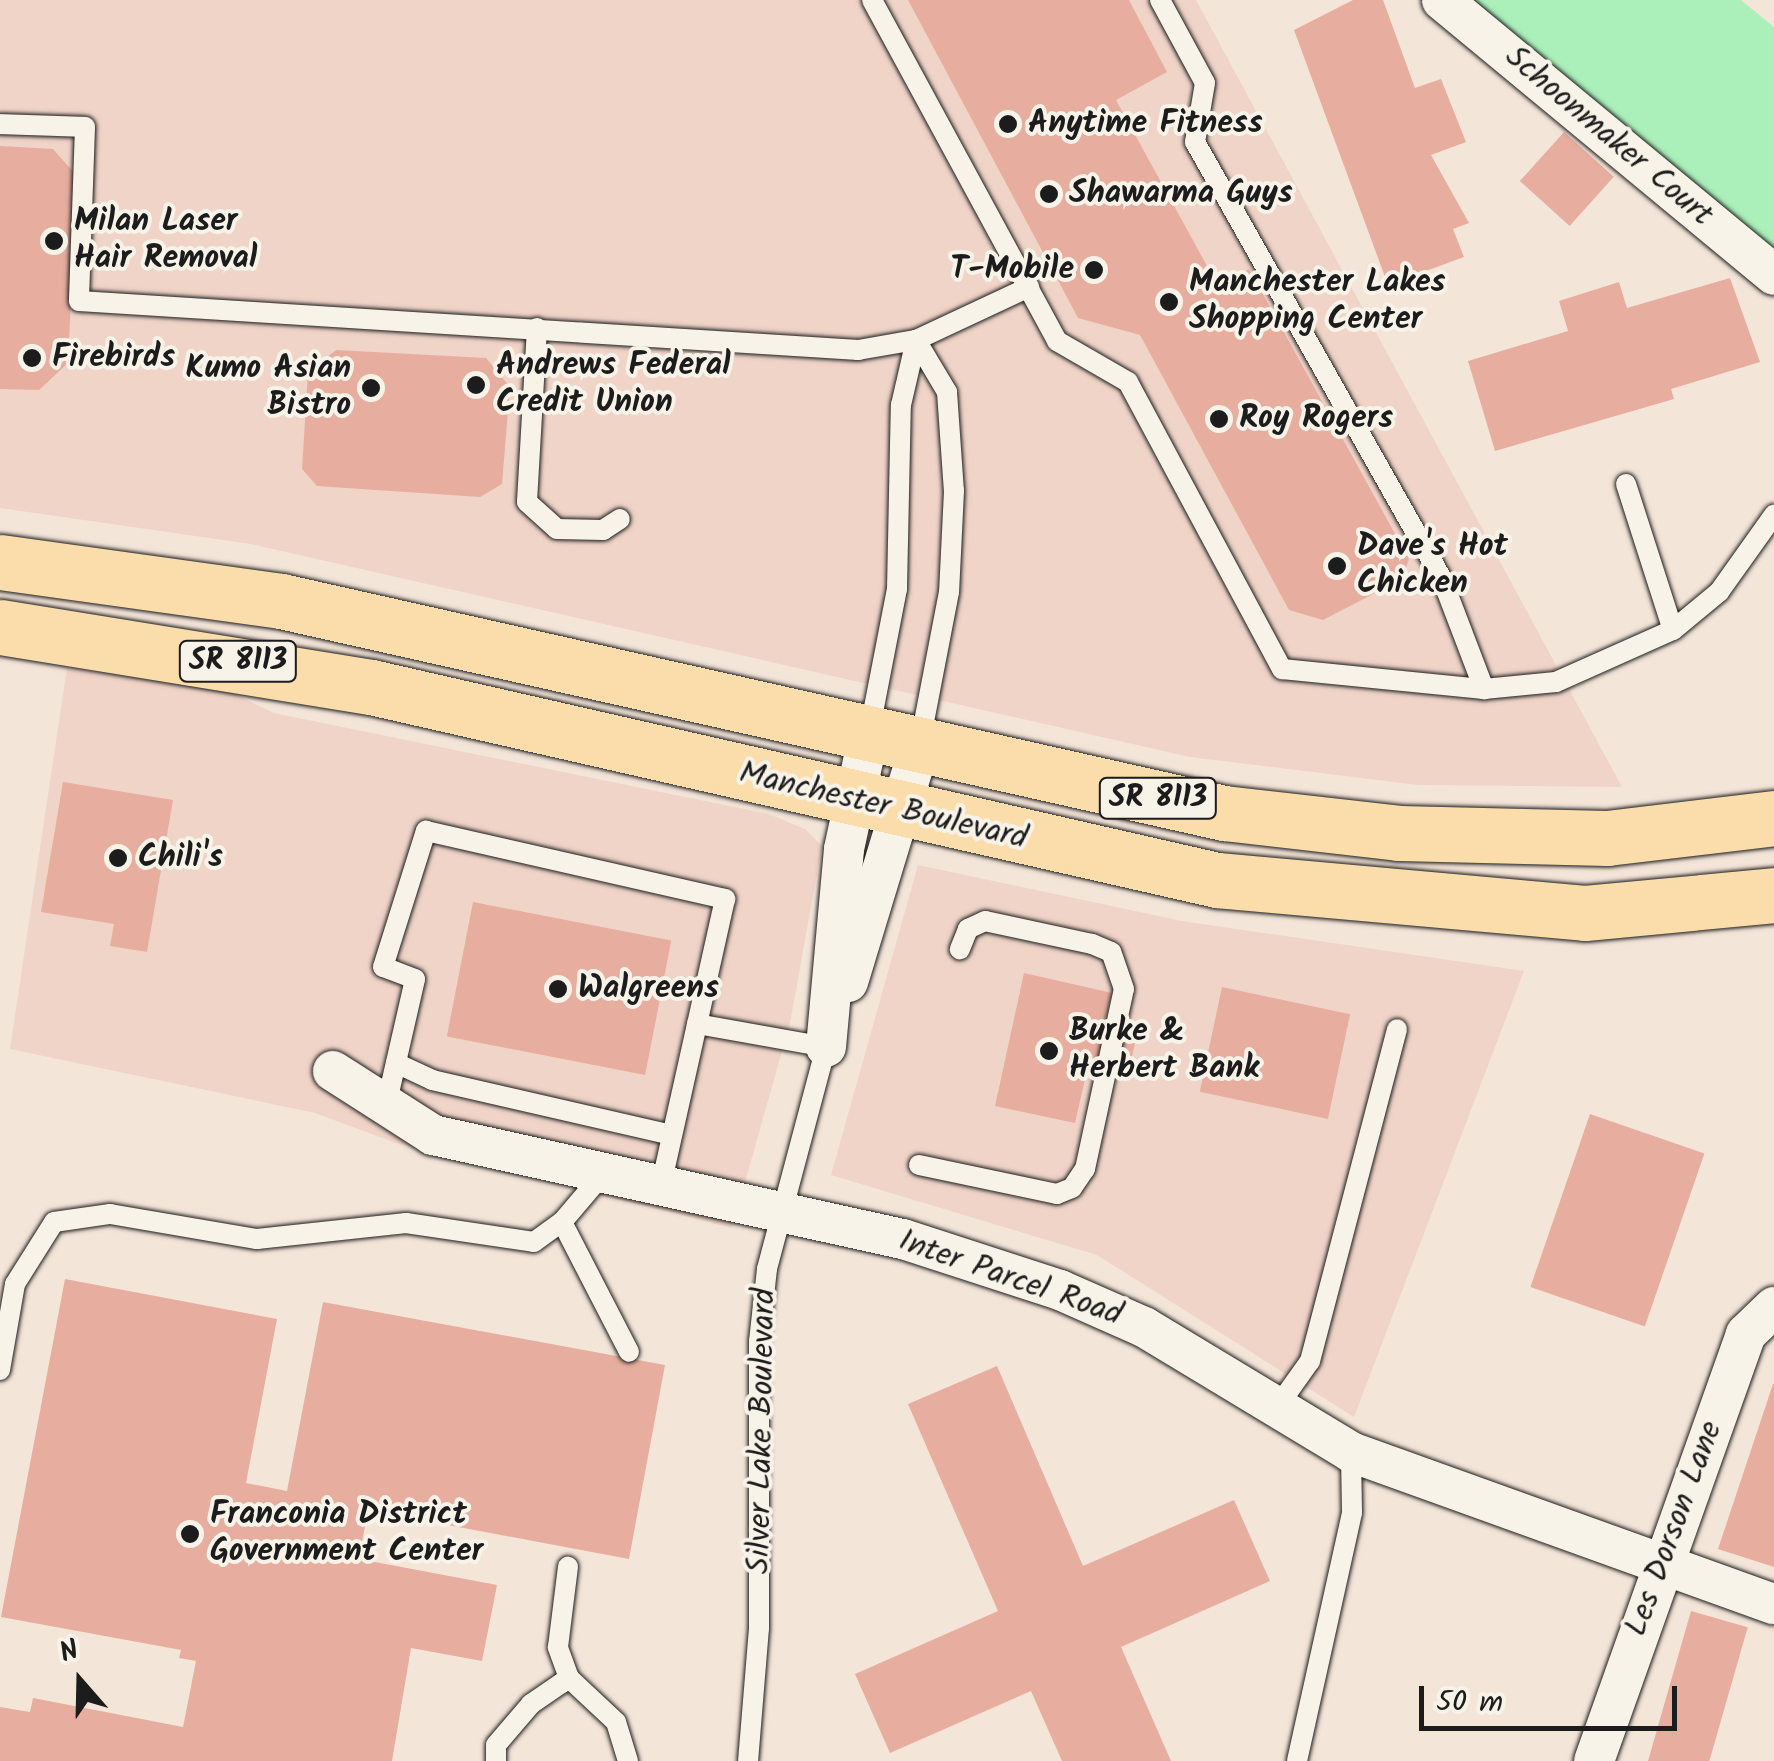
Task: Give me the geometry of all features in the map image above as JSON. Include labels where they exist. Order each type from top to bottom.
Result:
[{"type":"main road","name":"SR 8113","points":[[13,559],[281,600],[1224,813],[1399,834],[1607,838],[1774,818]]},
{"type":"main road","name":"Manchester Boulevard","points":[[0,628],[372,686],[905,812],[1217,880],[1382,900],[1585,913],[1771,897]]},
{"type":"street","name":"Schoonmaker Court","points":[[1442,0],[1774,275]]},
{"type":"street","name":"Silver Lake Boulevard","points":[[826,1048],[852,797],[894,739]]},
{"type":"street","name":"Silver Lake Boulevard","points":[[826,1048],[905,812],[894,739]]},
{"type":"street","name":"Inter Parcel Road","points":[[333,1071],[433,1134],[783,1218],[903,1239],[1060,1290],[1144,1327],[1351,1452],[1774,1604]]},
{"type":"street","name":"Les Dorson Lane","points":[[1594,1761],[1660,1564],[1746,1334],[1774,1307]]},
{"type":"lane","points":[[872,0],[1057,340],[1128,382],[1282,669],[1484,689],[1556,682],[1673,630],[1719,592],[1774,516]]},
{"type":"lane","points":[[1160,0],[1204,83],[1195,142],[1442,579],[1484,689]]},
{"type":"lane","points":[[0,124],[84,127],[79,301],[858,350],[916,340],[1029,288]]},
{"type":"lane","points":[[536,328],[527,502],[556,529],[603,530],[620,518]]},
{"type":"lane","points":[[894,739],[949,592],[954,491],[946,392],[916,340]]},
{"type":"lane","points":[[894,739],[901,405],[916,340]]},
{"type":"lane","points":[[1626,484],[1673,630]]},
{"type":"lane","points":[[386,1106],[415,979],[383,967],[426,831],[725,899],[660,1189]]},
{"type":"lane","points":[[918,1165],[1058,1194],[1072,1188],[1085,1169],[1124,989],[1111,952],[1092,944],[984,922],[968,930],[960,949]]},
{"type":"lane","points":[[697,1024],[826,1048]]},
{"type":"lane","points":[[1278,1406],[1310,1361],[1397,1029]]},
{"type":"lane","name":"Silver Lake Boulevard","points":[[748,1761],[759,1628],[759,1341],[783,1218],[826,1048]]},
{"type":"lane","points":[[396,1063],[432,1080],[672,1135]]},
{"type":"lane","points":[[0,1370],[15,1284],[54,1222],[110,1214],[257,1239],[406,1223],[534,1242],[562,1222],[602,1175]]},
{"type":"lane","points":[[562,1222],[629,1352]]},
{"type":"lane","points":[[1298,1761],[1352,1512],[1351,1452]]},
{"type":"lane","points":[[568,1567],[558,1647],[570,1678],[616,1722],[628,1761]]},
{"type":"lane","points":[[496,1761],[496,1746],[530,1704],[570,1678]]},
{"type":"shaded area","points":[[0,0],[1196,0],[1622,787],[1418,785],[1190,757],[251,544],[0,508]]},
{"type":"shaded area","points":[[67,668],[225,690],[274,713],[769,814],[805,829],[822,846],[790,1023],[732,1228],[396,1143],[315,1113],[10,1049]]},
{"type":"shaded area","points":[[918,865],[1182,921],[1524,971],[1354,1417],[1097,1255],[831,1175]]},
{"type":"green space","points":[[1459,0],[1741,0],[1774,27],[1774,255]]},
{"type":"building","name":"Manchester Lakes Shopping Center","points":[[908,0],[1129,0],[1167,72],[1116,100],[1218,286],[1249,269],[1409,559],[1402,579],[1323,620],[1289,610],[1140,335],[1078,318]]},
{"type":"building","points":[[1353,0],[1383,0],[1415,88],[1441,79],[1466,142],[1431,155],[1469,223],[1453,229],[1464,257],[1388,285],[1294,30]]},
{"type":"building","points":[[1564,132],[1614,177],[1570,226],[1520,181]]},
{"type":"building","points":[[0,146],[53,149],[77,176],[68,363],[39,390],[0,389]]},
{"type":"building","points":[[1730,278],[1760,362],[1671,389],[1674,399],[1495,451],[1468,361],[1568,331],[1559,301],[1619,282],[1627,308]]},
{"type":"building","points":[[336,350],[486,358],[510,387],[502,484],[480,497],[317,486],[302,469],[308,372]]},
{"type":"building","points":[[63,782],[173,800],[147,952],[110,946],[114,924],[41,912]]},
{"type":"building","name":"Walgreens","points":[[473,902],[671,941],[645,1075],[447,1036]]},
{"type":"building","points":[[1024,973],[1112,993],[1102,1036],[1135,1043],[1128,1075],[1088,1066],[1075,1123],[995,1106]]},
{"type":"building","points":[[1222,987],[1350,1014],[1328,1119],[1200,1092]]},
{"type":"building","points":[[1590,1114],[1704,1153],[1645,1326],[1530,1287]]},
{"type":"building","name":"Franconia District Government Center","points":[[65,1279],[277,1319],[246,1483],[287,1491],[323,1302],[665,1365],[629,1559],[368,1510],[359,1559],[497,1585],[482,1661],[411,1648],[392,1761],[0,1761],[0,1707],[30,1712],[33,1698],[183,1727],[196,1661],[179,1658],[181,1650],[1,1617]]},
{"type":"building","points":[[997,1366],[1083,1566],[1234,1500],[1270,1581],[1121,1647],[1171,1761],[1062,1761],[1031,1691],[890,1753],[855,1674],[998,1611],[908,1404]]},
{"type":"building","points":[[1774,1384],[1774,1567],[1718,1549]]},
{"type":"building","points":[[1691,1611],[1748,1627],[1709,1761],[1648,1761]]},
{"type":"place","name":"Anytime Fitness","points":[[1008,124]]},
{"type":"place","name":"Shawarma Guys","points":[[1049,194]]},
{"type":"place","name":"Milan Laser Hair Removal","points":[[54,241]]},
{"type":"place","name":"T-Mobile","points":[[1094,270]]},
{"type":"place","name":"Manchester Lakes Shopping Center","points":[[1169,302]]},
{"type":"place","name":"Firebirds","points":[[32,358]]},
{"type":"place","name":"Andrews Federal Credit Union","points":[[476,385]]},
{"type":"place","name":"Kumo Asian Bistro","points":[[371,388]]},
{"type":"place","name":"Roy Rogers","points":[[1219,419]]},
{"type":"place","name":"Dave's Hot Chicken","points":[[1337,566]]},
{"type":"place","name":"Chili's","points":[[118,858]]},
{"type":"place","name":"Walgreens","points":[[558,989]]},
{"type":"place","name":"Burke & Herbert Bank","points":[[1049,1051]]},
{"type":"place","name":"Franconia District Government Center","points":[[190,1534]]}]
